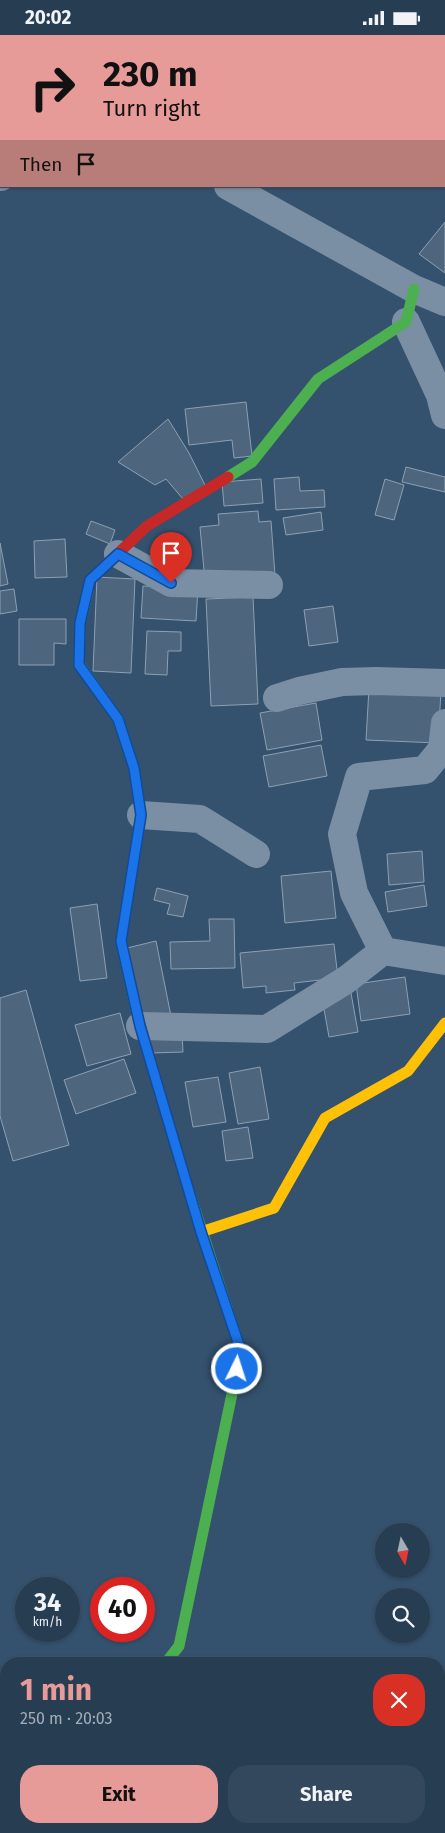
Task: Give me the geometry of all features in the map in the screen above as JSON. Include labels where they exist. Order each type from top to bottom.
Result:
[{"type":"street","points":[[230,187],[414,289],[445,302]]},
{"type":"street","points":[[414,289],[406,322],[440,395],[445,415]]},
{"type":"street","points":[[170,1657],[179,1646],[241,1351],[201,1232],[140,1026],[121,941],[141,815],[134,768],[118,719],[79,665],[80,623],[90,580],[147,527],[252,462],[318,379],[406,322]]},
{"type":"street","points":[[118,554],[171,583],[270,585]]},
{"type":"street","points":[[277,698],[299,691],[342,682],[445,683]]},
{"type":"street","points":[[383,951],[354,893],[342,834],[359,777],[425,770],[442,749],[445,723]]},
{"type":"street","points":[[141,815],[200,819],[256,854]]},
{"type":"street","points":[[140,1026],[267,1029],[346,979],[383,951],[445,961]]},
{"type":"street","points":[[201,1232],[274,1208],[325,1118],[408,1071],[445,1023]]},
{"type":"building","points":[[445,222],[445,273],[419,254]]},
{"type":"building","points":[[246,402],[252,456],[234,458],[232,440],[189,445],[185,409]]},
{"type":"building","points":[[168,419],[189,453],[206,487],[183,499],[166,479],[155,485],[118,462]]},
{"type":"building","points":[[406,467],[445,477],[445,492],[402,482]]},
{"type":"building","points":[[299,477],[300,491],[324,490],[325,507],[276,510],[274,479]]},
{"type":"building","points":[[261,479],[263,503],[224,506],[222,482]]},
{"type":"building","points":[[385,479],[404,485],[394,520],[375,515]]},
{"type":"building","points":[[258,511],[259,522],[271,521],[275,575],[205,581],[200,527],[219,525],[218,514]]},
{"type":"building","points":[[321,512],[323,530],[286,535],[283,518]]},
{"type":"building","points":[[91,521],[115,530],[110,544],[86,534]]},
{"type":"building","points":[[65,539],[67,577],[35,578],[34,541]]},
{"type":"building","points":[[0,543],[8,584],[0,586]]},
{"type":"building","points":[[97,577],[135,579],[131,673],[93,671]]},
{"type":"building","points":[[143,586],[198,588],[196,621],[141,618]]},
{"type":"building","points":[[14,589],[17,611],[0,614],[0,591]]},
{"type":"building","points":[[253,597],[258,704],[211,706],[206,599]]},
{"type":"building","points":[[333,606],[338,642],[309,646],[304,610]]},
{"type":"building","points":[[19,619],[66,619],[66,644],[54,643],[54,665],[19,665]]},
{"type":"building","points":[[147,631],[181,632],[181,651],[168,651],[167,675],[145,674]]},
{"type":"building","points":[[369,688],[441,691],[438,743],[366,740]]},
{"type":"building","points":[[316,703],[322,740],[267,750],[260,713]]},
{"type":"building","points":[[321,745],[327,776],[269,787],[263,756]]},
{"type":"building","points":[[422,851],[424,882],[389,885],[387,854]]},
{"type":"building","points":[[331,871],[336,918],[285,923],[281,876]]},
{"type":"building","points":[[424,885],[427,906],[388,912],[385,892]]},
{"type":"building","points":[[157,888],[188,896],[183,917],[167,914],[170,904],[154,900]]},
{"type":"building","points":[[97,904],[107,978],[80,981],[70,908]]},
{"type":"building","points":[[209,919],[234,919],[235,968],[171,969],[170,942],[210,941]]},
{"type":"building","points":[[156,941],[171,1016],[142,1022],[127,948]]},
{"type":"building","points":[[334,944],[338,978],[294,983],[295,990],[266,993],[266,986],[243,988],[240,953]]},
{"type":"building","points":[[405,977],[410,1014],[361,1021],[356,984]]},
{"type":"building","points":[[26,990],[69,1145],[13,1161],[0,1116],[0,998]]},
{"type":"building","points":[[351,993],[358,1032],[329,1037],[322,998]]},
{"type":"building","points":[[120,1013],[131,1054],[87,1066],[75,1025]]},
{"type":"building","points":[[182,1032],[183,1052],[151,1053],[150,1034]]},
{"type":"building","points":[[124,1059],[136,1093],[76,1114],[64,1080]]},
{"type":"building","points":[[260,1067],[269,1119],[238,1124],[229,1073]]},
{"type":"building","points":[[218,1077],[226,1122],[193,1127],[185,1082]]},
{"type":"building","points":[[248,1127],[253,1158],[226,1161],[222,1131]]},
{"type":"traffic: fast","points":[[228,477],[252,462],[318,379],[406,322],[414,289]]},
{"type":"traffic: fast","points":[[88,591],[80,623],[79,664],[118,719],[134,768],[141,815],[121,941],[137,1014]]},
{"type":"traffic: fast","points":[[170,1657],[179,1646],[241,1351],[188,1188]]},
{"type":"traffic: slow","points":[[201,1232],[274,1208],[325,1118],[408,1071],[445,1023]]},
{"type":"traffic: jam","points":[[88,591],[90,580],[147,526],[228,477]]},
{"type":"traffic: jam","points":[[137,1014],[188,1188]]},
{"type":"route","points":[[171,583],[118,554],[90,580],[80,623],[79,665],[118,719],[134,768],[141,815],[121,941],[140,1026],[201,1232],[241,1351],[237,1369]]}]
